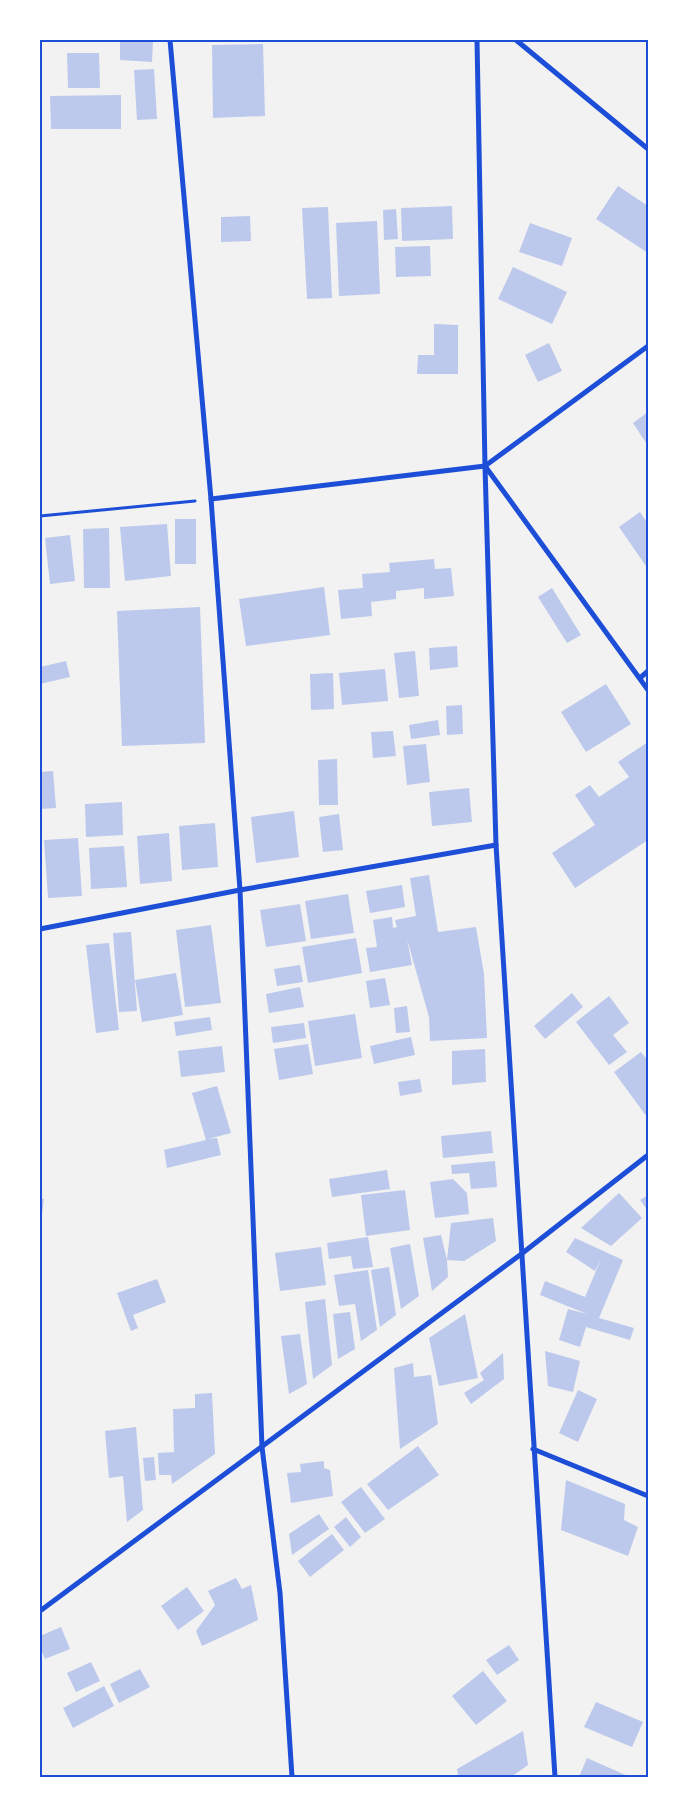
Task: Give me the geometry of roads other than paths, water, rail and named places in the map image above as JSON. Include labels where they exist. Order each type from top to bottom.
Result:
[{"type":"street","points":[[170,40],[211,499],[240,890],[262,1447],[280,1593],[292,1777]]},
{"type":"street","points":[[477,40],[485,466],[496,845],[520,1255],[555,1777]]},
{"type":"street","points":[[516,40],[648,149]]},
{"type":"street","points":[[211,499],[485,466],[648,346]]},
{"type":"street","points":[[485,466],[648,690]]},
{"type":"street","points":[[640,678],[648,671]]},
{"type":"street","points":[[40,930],[240,890],[496,845]]},
{"type":"street","points":[[40,1611],[520,1255],[648,1155]]},
{"type":"street","points":[[533,1449],[648,1496]]}]
